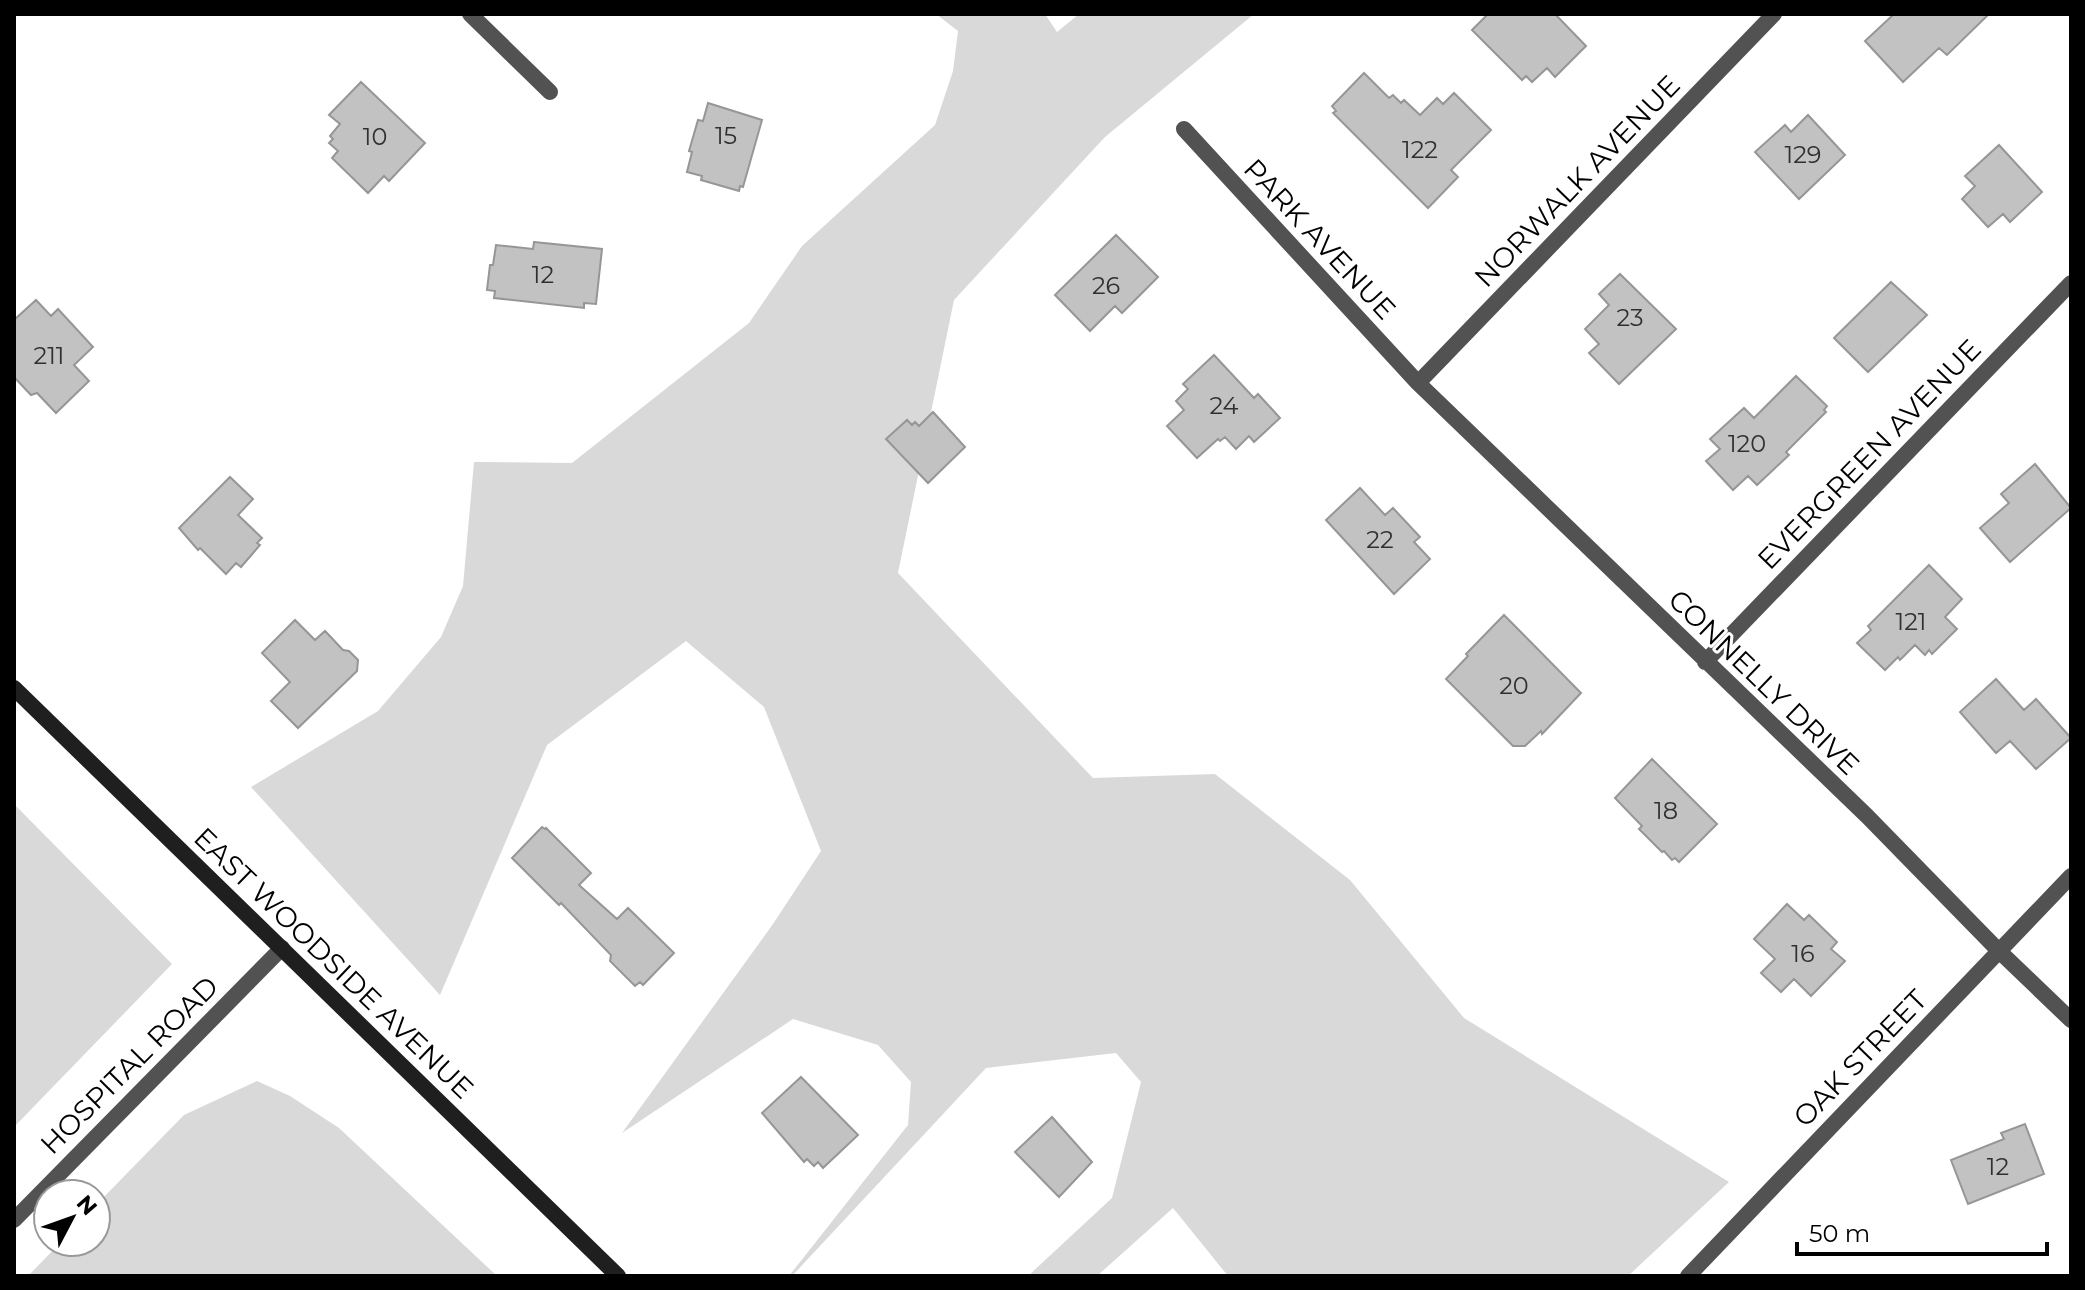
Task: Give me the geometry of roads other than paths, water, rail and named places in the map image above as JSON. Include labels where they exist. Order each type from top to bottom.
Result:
[{"type":"main road","name":"EAST WOODSIDE AVENUE","points":[[14,688],[618,1276]]},
{"type":"street","points":[[470,14],[550,92]]},
{"type":"street","name":"NORWALK AVENUE","points":[[1418,383],[1774,14]]},
{"type":"street","name":"PARK AVENUE","points":[[1184,129],[1418,383]]},
{"type":"street","name":"EVERGREEN AVENUE","points":[[1705,662],[2071,283]]},
{"type":"street","name":"CONNELLY DRIVE","points":[[1418,383],[1867,816],[2071,1020]]},
{"type":"street","name":"OAK STREET","points":[[1688,1276],[2071,876]]},
{"type":"street","name":"HOSPITAL ROAD","points":[[14,1220],[282,948]]}]
